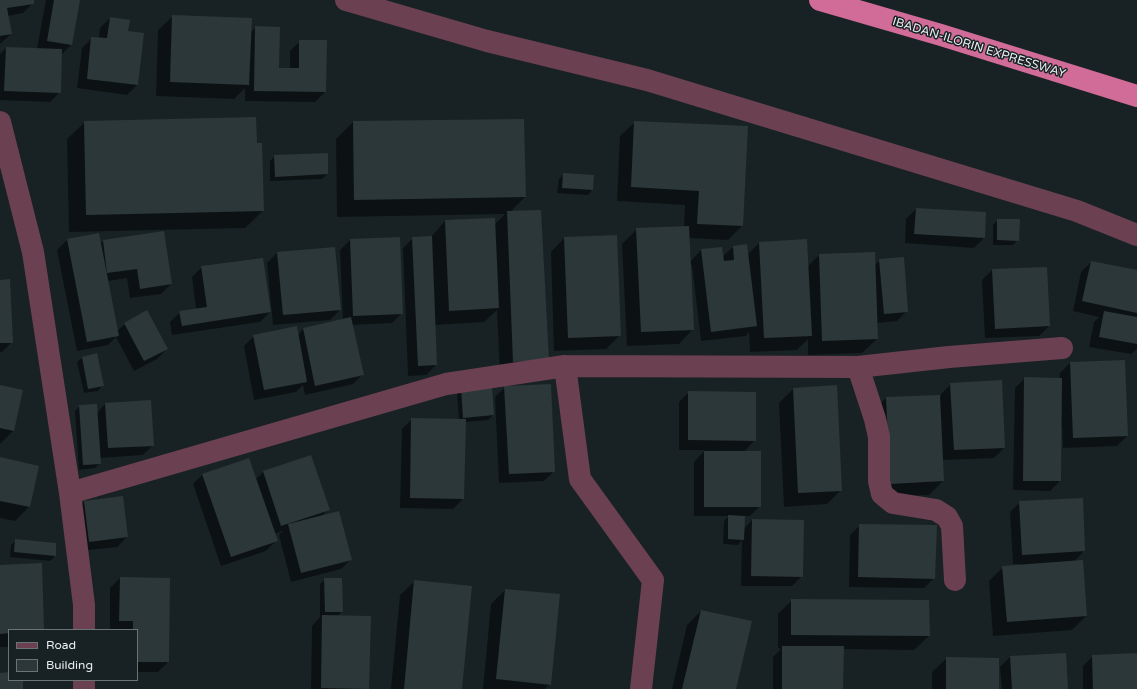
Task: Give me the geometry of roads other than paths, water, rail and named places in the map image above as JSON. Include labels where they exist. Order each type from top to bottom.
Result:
[{"type":"highway","name":"IBADAN-ILORIN EXPRESSWAY","points":[[820,0],[941,35],[1137,96]]},
{"type":"street","points":[[346,0],[487,41],[647,80],[1077,211],[1137,235]]},
{"type":"street","points":[[0,122],[34,252],[70,493],[84,605],[84,629]]},
{"type":"street","points":[[70,493],[446,384],[565,366],[858,367],[949,357],[1062,348]]},
{"type":"street","points":[[565,366],[580,479],[653,580],[641,689]]},
{"type":"street","points":[[858,367],[879,436],[879,481],[882,494],[893,503],[936,510],[947,517],[952,526],[955,580]]}]
